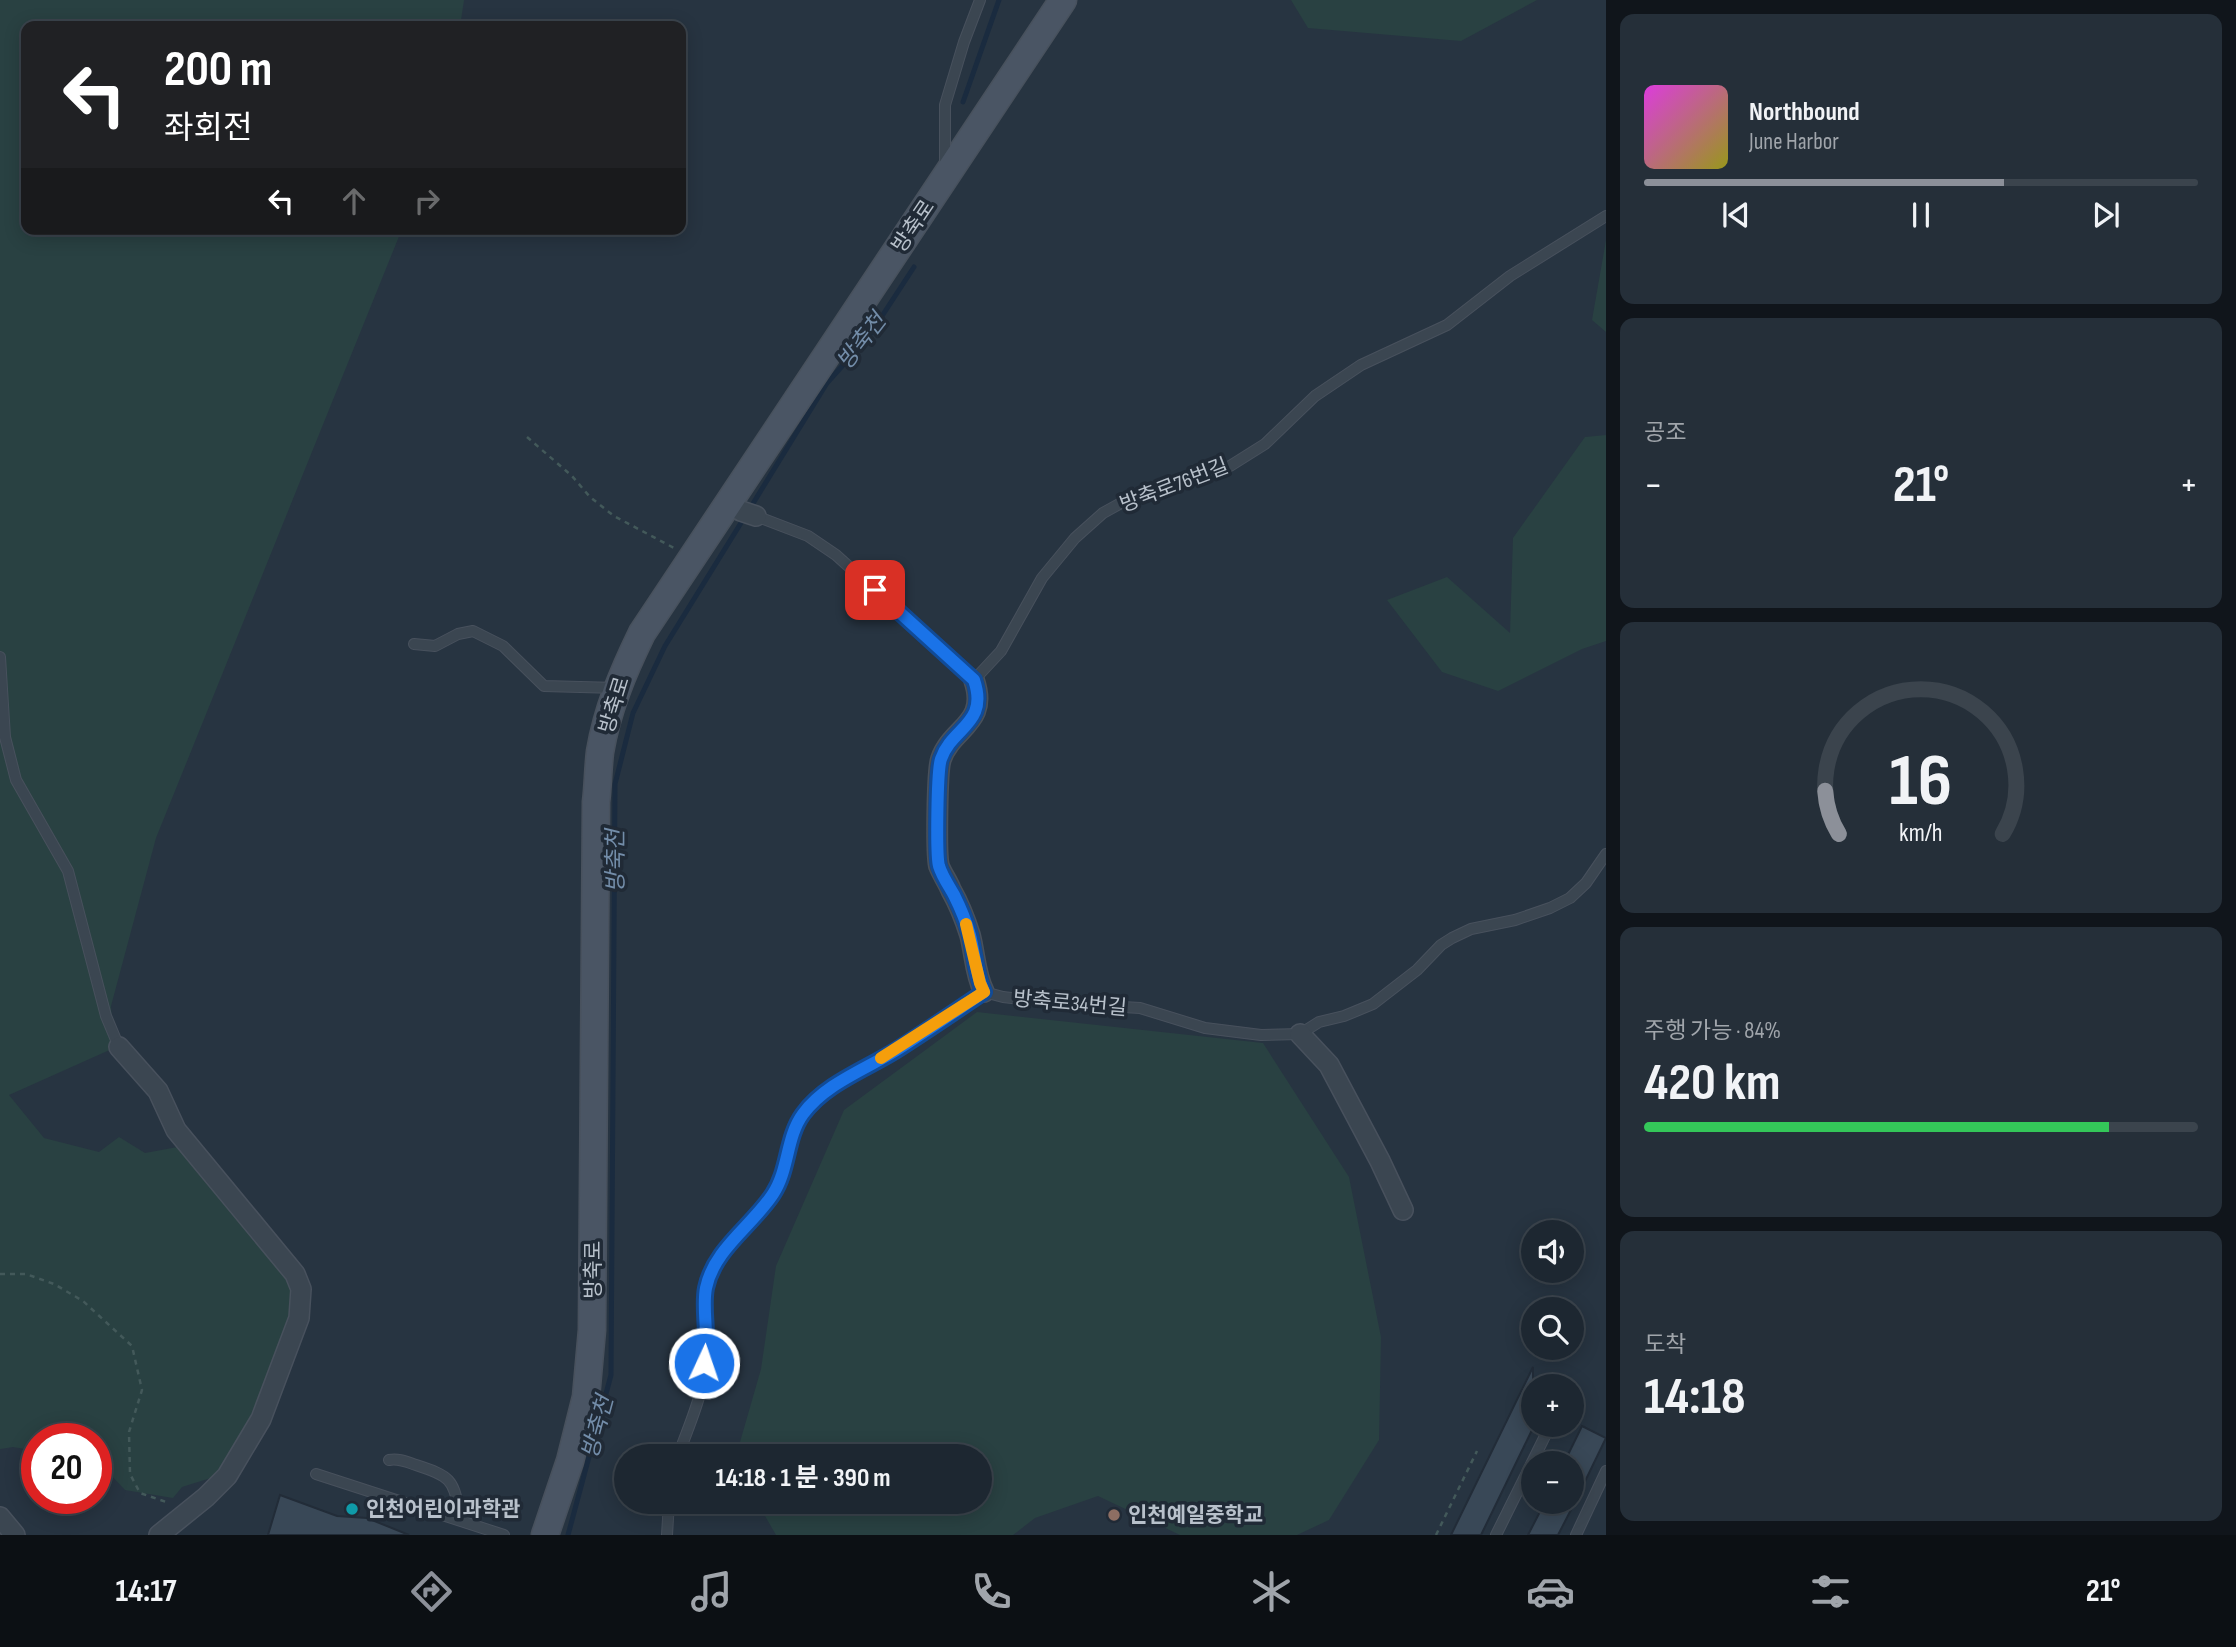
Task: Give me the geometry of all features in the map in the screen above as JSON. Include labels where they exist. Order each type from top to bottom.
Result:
[{"type":"street","name":"방축로","points":[[545,1535],[570,1461],[586,1397],[592,1330],[596,802],[600,754],[609,713],[642,633],[692,558],[741,512],[945,178],[1063,0]]},
{"type":"street","points":[[974,680],[979,695],[975,712],[941,759],[937,787],[939,865],[960,907],[984,992]]},
{"type":"street","points":[[1300,1034],[1329,1065],[1403,1210]]},
{"type":"street","points":[[119,1047],[158,1091],[176,1130],[295,1274],[301,1289],[299,1318],[261,1419],[227,1476],[159,1535]]},
{"type":"street","points":[[0,1517],[15,1535]]},
{"type":"lane","points":[[945,178],[944,104],[980,0]]},
{"type":"lane","name":"방축로76번길","points":[[974,680],[1001,651],[1042,578],[1075,538],[1103,513],[1132,497],[1230,466],[1265,444],[1315,396],[1361,365],[1447,325],[1510,275],[1606,216]]},
{"type":"lane","points":[[741,512],[808,536],[836,555],[974,680]]},
{"type":"lane","points":[[414,644],[435,646],[458,634],[473,631],[503,646],[544,686],[618,688]]},
{"type":"lane","points":[[0,657],[5,737],[16,780],[68,871],[106,1016],[119,1047]]},
{"type":"lane","name":"방축로34번길","points":[[682,1444],[702,1385],[706,1340],[705,1291],[710,1273],[722,1252],[760,1212],[775,1191],[784,1173],[801,1116],[829,1089],[896,1050],[984,992],[1056,1003],[1140,1009],[1205,1028],[1261,1035],[1300,1034],[1319,1022],[1373,1004],[1417,970],[1452,937],[1471,929],[1527,916],[1570,898],[1586,883],[1606,854]]},
{"type":"lane","points":[[1496,1535],[1545,1437]]},
{"type":"lane","points":[[389,1460],[398,1459],[442,1473],[450,1480],[454,1489],[462,1521]]},
{"type":"lane","points":[[1576,1535],[1606,1471]]},
{"type":"lane","points":[[316,1474],[504,1535]]},
{"type":"lane","points":[[667,1535],[668,1514]]},
{"type":"path","points":[[527,437],[614,516],[692,558]]},
{"type":"path","points":[[0,1274],[26,1274],[54,1284],[83,1301],[132,1346],[142,1390],[130,1432],[130,1474],[140,1493],[191,1509]]},
{"type":"path","points":[[1436,1535],[1477,1451]]},
{"type":"green space","points":[[0,0],[464,0],[461,21],[21,21],[21,235],[400,235],[156,838],[111,1006],[114,1048],[9,1095],[44,1138],[99,1152],[119,1137],[145,1153],[183,1146],[286,1271],[297,1308],[256,1417],[217,1476],[182,1487],[173,1498],[125,1490],[112,1476],[112,1423],[21,1423],[21,1448],[0,1449]]},
{"type":"green space","points":[[1291,0],[1537,0],[1461,41],[1308,28]]},
{"type":"green space","points":[[1606,240],[1606,332],[1592,320]]},
{"type":"green space","points":[[1606,435],[1606,641],[1582,649],[1498,691],[1442,672],[1387,600],[1447,577],[1510,633],[1513,538],[1585,437]]},
{"type":"green space","points":[[977,1012],[1263,1043],[1349,1177],[1381,1337],[1379,1440],[1329,1520],[1297,1535],[1180,1535],[1098,1496],[1035,1518],[1013,1535],[776,1535],[764,1514],[992,1514],[992,1444],[739,1444],[761,1369],[776,1266],[844,1110]]},
{"type":"building","points":[[1521,1392],[1521,1437],[1529,1437],[1481,1535],[1451,1535]]},
{"type":"building","points":[[1584,1427],[1606,1438],[1584,1483],[1584,1451],[1570,1451],[1577,1437],[1584,1437]]},
{"type":"building","points":[[280,1495],[337,1516],[367,1518],[409,1535],[268,1535]]},
{"type":"building","points":[[1539,1514],[1569,1514],[1558,1535],[1528,1535]]},
{"type":"waterway","name":"방축천","points":[[963,102],[999,0]]},
{"type":"waterway","name":"방축천","points":[[749,510],[827,383],[869,336],[914,267]]},
{"type":"waterway","name":"방축천","points":[[568,1535],[611,1375],[615,784],[633,713],[665,646],[744,518]]},
{"type":"slow traffic","points":[[881,1058],[984,992],[966,924]]},
{"type":"place","name":"인천어린이과학관","points":[[352,1509]]},
{"type":"place","name":"인천예일중학교","points":[[1114,1515]]},
{"type":"route","points":[[704,1363],[705,1291],[710,1273],[722,1252],[760,1212],[775,1191],[784,1173],[801,1116],[829,1089],[896,1050],[984,992],[960,907],[939,865],[937,787],[941,759],[975,712],[979,695],[974,680],[875,590]]}]
